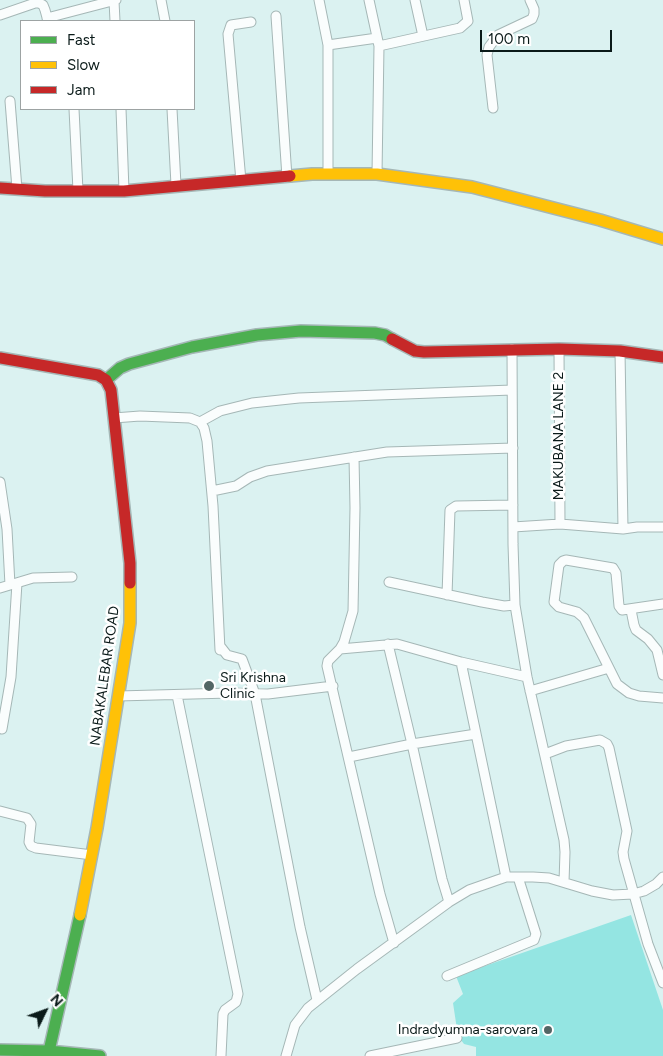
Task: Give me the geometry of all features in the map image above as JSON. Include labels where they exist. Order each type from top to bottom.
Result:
[{"type":"main road","points":[[0,188],[124,191],[176,185],[328,174],[377,174],[472,187],[600,220],[663,239]]},
{"type":"main road","points":[[0,358],[98,376],[106,380],[120,368],[129,364],[192,347],[257,335],[301,331],[375,333],[384,335],[415,351],[424,352],[559,348],[620,351],[663,357]]},
{"type":"main road","name":"NABAKALEBAR ROAD","points":[[47,1054],[78,924],[92,855],[130,623],[130,563],[111,390],[106,380]]},
{"type":"main road","points":[[0,1050],[100,1056]]},
{"type":"street","points":[[0,15],[39,3],[43,5],[48,20],[92,3],[115,0],[115,20]]},
{"type":"street","points":[[161,0],[165,20]]},
{"type":"street","points":[[318,0],[328,45],[328,174]]},
{"type":"street","points":[[370,0],[378,42],[377,174]]},
{"type":"street","points":[[414,0],[424,36]]},
{"type":"street","points":[[328,45],[378,42],[424,36],[460,28],[468,21],[464,0]]},
{"type":"street","points":[[493,108],[487,55],[489,47],[498,35],[532,18],[534,9],[530,0]]},
{"type":"street","points":[[276,16],[287,177]]},
{"type":"street","points":[[241,181],[228,34],[231,25],[251,22]]},
{"type":"street","points":[[10,101],[17,189]]},
{"type":"street","points":[[74,110],[78,191]]},
{"type":"street","points":[[120,110],[124,191]]},
{"type":"street","points":[[172,110],[176,185]]},
{"type":"street","name":"MAKUBANA LANE 2","points":[[559,348],[560,524]]},
{"type":"street","points":[[512,349],[512,527],[515,605],[527,678],[564,840],[564,882]]},
{"type":"street","points":[[620,351],[623,529]]},
{"type":"street","points":[[200,422],[220,412],[252,403],[299,398],[512,390]]},
{"type":"street","points":[[114,418],[140,416],[190,418],[200,422],[204,428],[212,490],[220,650],[242,659],[255,694],[300,927],[318,1000]]},
{"type":"street","points":[[212,490],[236,486],[257,474],[267,471],[386,452],[512,448]]},
{"type":"street","points":[[354,457],[354,604],[350,622],[340,649],[328,661],[327,666],[380,894],[394,943]]},
{"type":"street","points":[[0,482],[13,584],[11,677],[2,729]]},
{"type":"street","points":[[447,594],[450,510],[456,506],[513,505]]},
{"type":"street","points":[[512,527],[560,524],[623,529],[663,527]]},
{"type":"street","points":[[663,604],[631,610],[620,609],[616,573],[613,568],[566,560],[561,563],[558,570],[554,602],[559,607],[577,612],[584,618],[616,684],[629,693],[639,696],[663,698]]},
{"type":"street","points":[[0,588],[42,577],[72,577]]},
{"type":"street","points":[[389,582],[482,602],[504,606],[515,605]]},
{"type":"street","points":[[631,610],[636,630],[648,639],[657,650],[663,675]]},
{"type":"street","points":[[340,649],[388,644],[406,646],[527,678]]},
{"type":"street","points":[[388,644],[442,879],[449,902]]},
{"type":"street","points":[[461,662],[506,877]]},
{"type":"street","points":[[530,692],[609,668]]},
{"type":"street","points":[[118,696],[284,693],[333,686]]},
{"type":"street","points":[[177,695],[238,994],[236,1002],[225,1010],[223,1014],[221,1056]]},
{"type":"street","points":[[349,757],[412,744],[476,734]]},
{"type":"street","points":[[545,754],[582,743],[600,740],[607,744],[626,826],[623,852],[648,944],[663,983]]},
{"type":"street","points":[[0,811],[27,818],[31,824],[29,842],[31,846],[92,855]]},
{"type":"street","points":[[286,1056],[295,1025],[308,1008],[449,902],[469,890],[506,877],[518,877],[549,878],[592,891],[614,895],[633,894],[644,891],[662,879]]},
{"type":"street","points":[[447,976],[534,940],[536,934],[518,877]]},
{"type":"street","points":[[370,1056],[457,1038]]},
{"type":"water","points":[[631,915],[663,1010],[663,1056],[476,1056],[476,1047],[464,1044],[458,1036],[453,1003],[463,994],[456,976]]},
{"type":"traffic: fast","points":[[106,380],[120,368],[129,364],[192,347],[257,335],[301,331],[375,333],[392,339]]},
{"type":"traffic: fast","points":[[49,1051],[80,915]]},
{"type":"traffic: fast","points":[[0,1050],[49,1051],[100,1056]]},
{"type":"traffic: slow","points":[[290,176],[377,174],[472,187],[600,220],[663,239]]},
{"type":"traffic: slow","points":[[80,915],[97,828],[130,623],[130,583]]},
{"type":"traffic: jam","points":[[0,188],[45,191],[124,191],[290,176]]},
{"type":"traffic: jam","points":[[392,339],[415,351],[424,352],[559,349],[620,351],[663,357]]},
{"type":"traffic: jam","points":[[0,358],[98,375],[106,380],[111,390],[130,563],[130,583]]},
{"type":"place","name":"Sri Krishna Clinic","points":[[209,686]]},
{"type":"place","name":"Indradyumna-sarovara","points":[[548,1030]]}]
